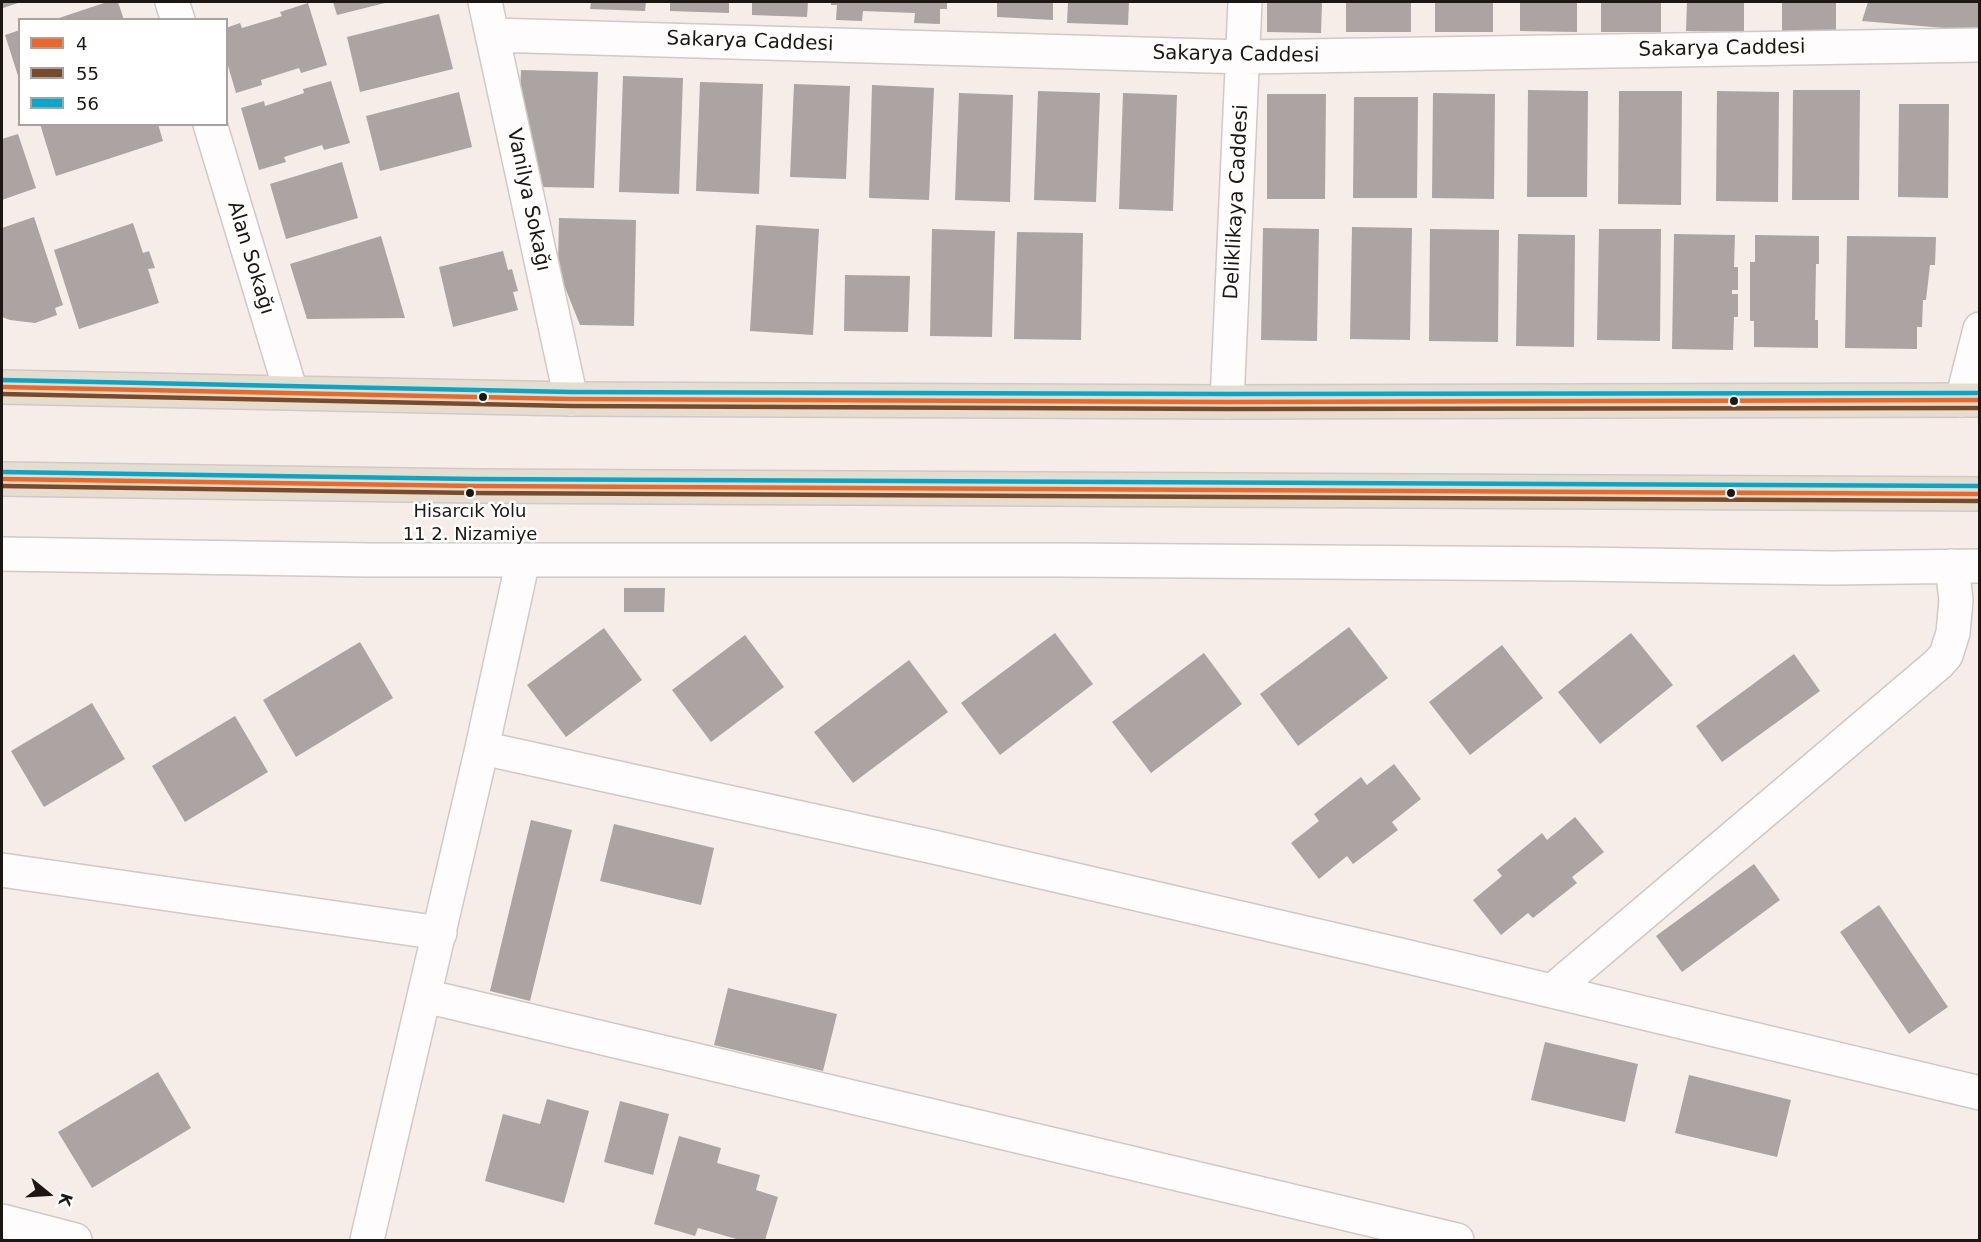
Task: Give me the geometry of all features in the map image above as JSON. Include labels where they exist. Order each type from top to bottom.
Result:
[{"type":"highway","points":[[2,387],[571,399],[1227,402],[1971,400]]},
{"type":"highway","points":[[2,479],[475,486],[1980,494]]},
{"type":"street","points":[[172,2],[177,18]]},
{"type":"street","name":"Vanilya Sokağı","points":[[485,2],[571,399]]},
{"type":"street","name":"Deliklikaya Caddesi","points":[[1227,402],[1245,2]]},
{"type":"street","name":"Sakarya Caddesi","points":[[492,35],[1244,57],[1980,45]]},
{"type":"street","name":"Alan Sokağı","points":[[211,126],[291,392]]},
{"type":"street","points":[[1971,400],[1980,329]]},
{"type":"street","points":[[2,554],[312,560],[1073,560],[1832,568],[1966,566],[1956,600],[1953,633],[1946,655],[1938,664],[1552,991]]},
{"type":"street","points":[[367,1240],[440,933],[523,560]]},
{"type":"street","points":[[482,748],[938,848],[1980,1093]]},
{"type":"street","points":[[2,870],[440,933]]},
{"type":"street","points":[[425,996],[1457,1240]]},
{"type":"street","points":[[2,1221],[75,1240]]},
{"type":"building","points":[[2,2],[21,2],[3,8]]},
{"type":"building","points":[[107,2],[118,2],[123,18],[59,18]]},
{"type":"building","points":[[333,2],[389,2],[337,15]]},
{"type":"building","points":[[591,2],[646,2],[645,11],[590,9]]},
{"type":"building","points":[[670,2],[729,2],[729,13],[670,11]]},
{"type":"building","points":[[752,2],[808,2],[807,17],[752,15]]},
{"type":"building","points":[[831,2],[947,2],[947,9],[940,9],[940,24],[914,23],[915,13],[863,11],[862,21],[836,20],[837,5],[831,5]]},
{"type":"building","points":[[997,2],[1053,2],[1053,20],[997,17]]},
{"type":"building","points":[[1068,2],[1129,2],[1128,25],[1067,23]]},
{"type":"building","points":[[1267,2],[1322,2],[1321,33],[1267,32]]},
{"type":"building","points":[[1346,2],[1411,2],[1411,32],[1346,32]]},
{"type":"building","points":[[1435,2],[1493,2],[1493,32],[1435,32]]},
{"type":"building","points":[[1520,2],[1577,2],[1577,32],[1520,31]]},
{"type":"building","points":[[1601,2],[1661,2],[1661,32],[1601,32]]},
{"type":"building","points":[[1687,2],[1744,2],[1744,32],[1686,31]]},
{"type":"building","points":[[1782,2],[1836,2],[1836,32],[1782,32]]},
{"type":"building","points":[[1868,2],[1980,2],[1980,31],[1862,21]]},
{"type":"building","points":[[308,3],[327,65],[301,73],[299,68],[261,80],[262,85],[236,93],[228,66],[228,27],[240,23],[242,28],[282,16],[280,12]]},
{"type":"building","points":[[439,14],[453,69],[360,92],[347,37]]},
{"type":"building","points":[[18,31],[18,76],[5,35]]},
{"type":"building","points":[[521,70],[598,72],[594,188],[540,187],[520,93]]},
{"type":"building","points":[[623,76],[683,78],[679,194],[619,192]]},
{"type":"building","points":[[331,81],[350,143],[324,150],[322,145],[284,157],[286,162],[259,170],[241,108],[264,101],[265,106],[304,93],[303,89]]},
{"type":"building","points":[[700,82],[763,84],[759,194],[696,191]]},
{"type":"building","points":[[794,84],[850,86],[846,179],[790,177]]},
{"type":"building","points":[[872,85],[934,88],[929,200],[869,198]]},
{"type":"building","points":[[1528,90],[1588,91],[1587,197],[1527,197]]},
{"type":"building","points":[[1793,90],[1860,90],[1859,200],[1792,200]]},
{"type":"building","points":[[1038,91],[1100,93],[1096,202],[1034,200]]},
{"type":"building","points":[[1619,91],[1682,91],[1681,205],[1618,204]]},
{"type":"building","points":[[1717,91],[1779,92],[1778,202],[1716,201]]},
{"type":"building","points":[[459,92],[472,147],[380,171],[366,116]]},
{"type":"building","points":[[959,93],[1013,95],[1010,202],[955,200]]},
{"type":"building","points":[[1123,93],[1177,95],[1173,211],[1119,209]]},
{"type":"building","points":[[1433,93],[1495,94],[1494,199],[1432,198]]},
{"type":"building","points":[[1267,94],[1326,94],[1325,199],[1267,199]]},
{"type":"building","points":[[1354,97],[1418,97],[1417,198],[1353,198]]},
{"type":"building","points":[[1899,104],[1949,104],[1948,198],[1898,197]]},
{"type":"building","points":[[41,126],[159,126],[163,141],[56,176]]},
{"type":"building","points":[[18,134],[36,188],[2,200],[2,139]]},
{"type":"building","points":[[342,162],[358,218],[286,239],[270,184]]},
{"type":"building","points":[[34,217],[63,305],[55,308],[57,315],[35,323],[2,317],[2,228]]},
{"type":"building","points":[[559,218],[636,220],[634,326],[580,325],[558,270]]},
{"type":"building","points":[[133,223],[143,253],[149,251],[155,268],[148,269],[159,303],[79,329],[54,250]]},
{"type":"building","points":[[756,225],[819,229],[813,335],[750,331]]},
{"type":"building","points":[[1352,227],[1412,228],[1410,340],[1350,339]]},
{"type":"building","points":[[1263,228],[1319,229],[1317,341],[1261,340]]},
{"type":"building","points":[[932,229],[995,231],[992,337],[930,336]]},
{"type":"building","points":[[1430,229],[1499,230],[1498,342],[1429,341]]},
{"type":"building","points":[[1599,229],[1661,229],[1660,341],[1597,340]]},
{"type":"building","points":[[1017,232],[1083,233],[1081,340],[1014,339]]},
{"type":"building","points":[[1518,234],[1575,235],[1574,347],[1516,346]]},
{"type":"building","points":[[1674,234],[1735,235],[1734,267],[1738,267],[1738,290],[1732,290],[1732,294],[1738,294],[1738,317],[1734,317],[1733,350],[1672,349]]},
{"type":"building","points":[[1755,235],[1819,236],[1815,320],[1818,320],[1818,348],[1754,347],[1754,321],[1750,321],[1750,262],[1755,262]]},
{"type":"building","points":[[381,236],[405,318],[307,319],[290,264]]},
{"type":"building","points":[[1847,236],[1936,237],[1935,265],[1930,265],[1926,300],[1923,300],[1922,327],[1917,327],[1917,349],[1845,348]]},
{"type":"building","points":[[503,251],[508,270],[512,269],[518,291],[513,292],[518,310],[453,327],[439,267]]},
{"type":"building","points":[[845,275],[910,276],[908,332],[844,331]]},
{"type":"building","points":[[624,588],[665,588],[664,612],[624,612]]},
{"type":"building","points":[[1349,627],[1388,678],[1298,746],[1260,694]]},
{"type":"building","points":[[604,628],[642,680],[566,737],[527,685]]},
{"type":"building","points":[[1055,633],[1093,684],[1000,755],[961,703]]},
{"type":"building","points":[[1631,633],[1673,685],[1600,744],[1558,692]]},
{"type":"building","points":[[745,635],[784,687],[711,742],[672,690]]},
{"type":"building","points":[[360,642],[393,698],[296,757],[263,700]]},
{"type":"building","points":[[1502,645],[1543,698],[1470,755],[1429,702]]},
{"type":"building","points":[[1204,653],[1242,704],[1151,773],[1112,722]]},
{"type":"building","points":[[1794,654],[1820,691],[1722,762],[1696,726]]},
{"type":"building","points":[[909,660],[948,712],[853,783],[814,732]]},
{"type":"building","points":[[92,703],[125,759],[44,807],[11,751]]},
{"type":"building","points":[[235,716],[268,772],[185,822],[152,766]]},
{"type":"building","points":[[1394,764],[1421,799],[1392,822],[1398,830],[1353,864],[1347,856],[1319,879],[1291,843],[1319,821],[1314,814],[1361,777],[1367,785]]},
{"type":"building","points":[[1575,817],[1604,852],[1572,877],[1577,883],[1533,918],[1528,913],[1501,935],[1473,900],[1502,876],[1497,870],[1542,833],[1547,840]]},
{"type":"building","points":[[531,820],[572,830],[530,1001],[490,991]]},
{"type":"building","points":[[614,824],[714,848],[701,905],[600,881]]},
{"type":"building","points":[[1754,864],[1780,900],[1682,972],[1656,936]]},
{"type":"building","points":[[1879,905],[1948,1007],[1909,1034],[1840,932]]},
{"type":"building","points":[[728,988],[837,1014],[823,1071],[714,1045]]},
{"type":"building","points":[[1545,1042],[1638,1064],[1625,1122],[1531,1100]]},
{"type":"building","points":[[158,1072],[191,1128],[92,1188],[58,1132]]},
{"type":"building","points":[[1689,1075],[1791,1100],[1777,1157],[1675,1133]]},
{"type":"building","points":[[547,1099],[589,1111],[564,1203],[485,1181],[503,1114],[540,1124]]},
{"type":"building","points":[[620,1101],[669,1114],[653,1175],[604,1162]]},
{"type":"building","points":[[679,1136],[721,1148],[717,1163],[760,1175],[756,1190],[778,1197],[765,1240],[740,1240],[698,1228],[695,1236],[654,1224]]},
{"type":"transit line","name":"56","points":[[2,380],[571,392],[1980,393]]},
{"type":"transit line","name":"4","points":[[2,387],[571,399],[1227,402],[1980,400]]},
{"type":"transit line","name":"55","points":[[2,394],[571,406],[1227,409],[1980,408]]},
{"type":"transit line","name":"56","points":[[2,472],[475,479],[1980,486]]},
{"type":"transit line","name":"4","points":[[2,479],[475,486],[1980,494]]},
{"type":"transit line","name":"55","points":[[2,486],[475,493],[1980,501]]},
{"type":"place","name":"Hisarcık Yolu 11 2. Nizamiye","points":[[470,493]]}]
